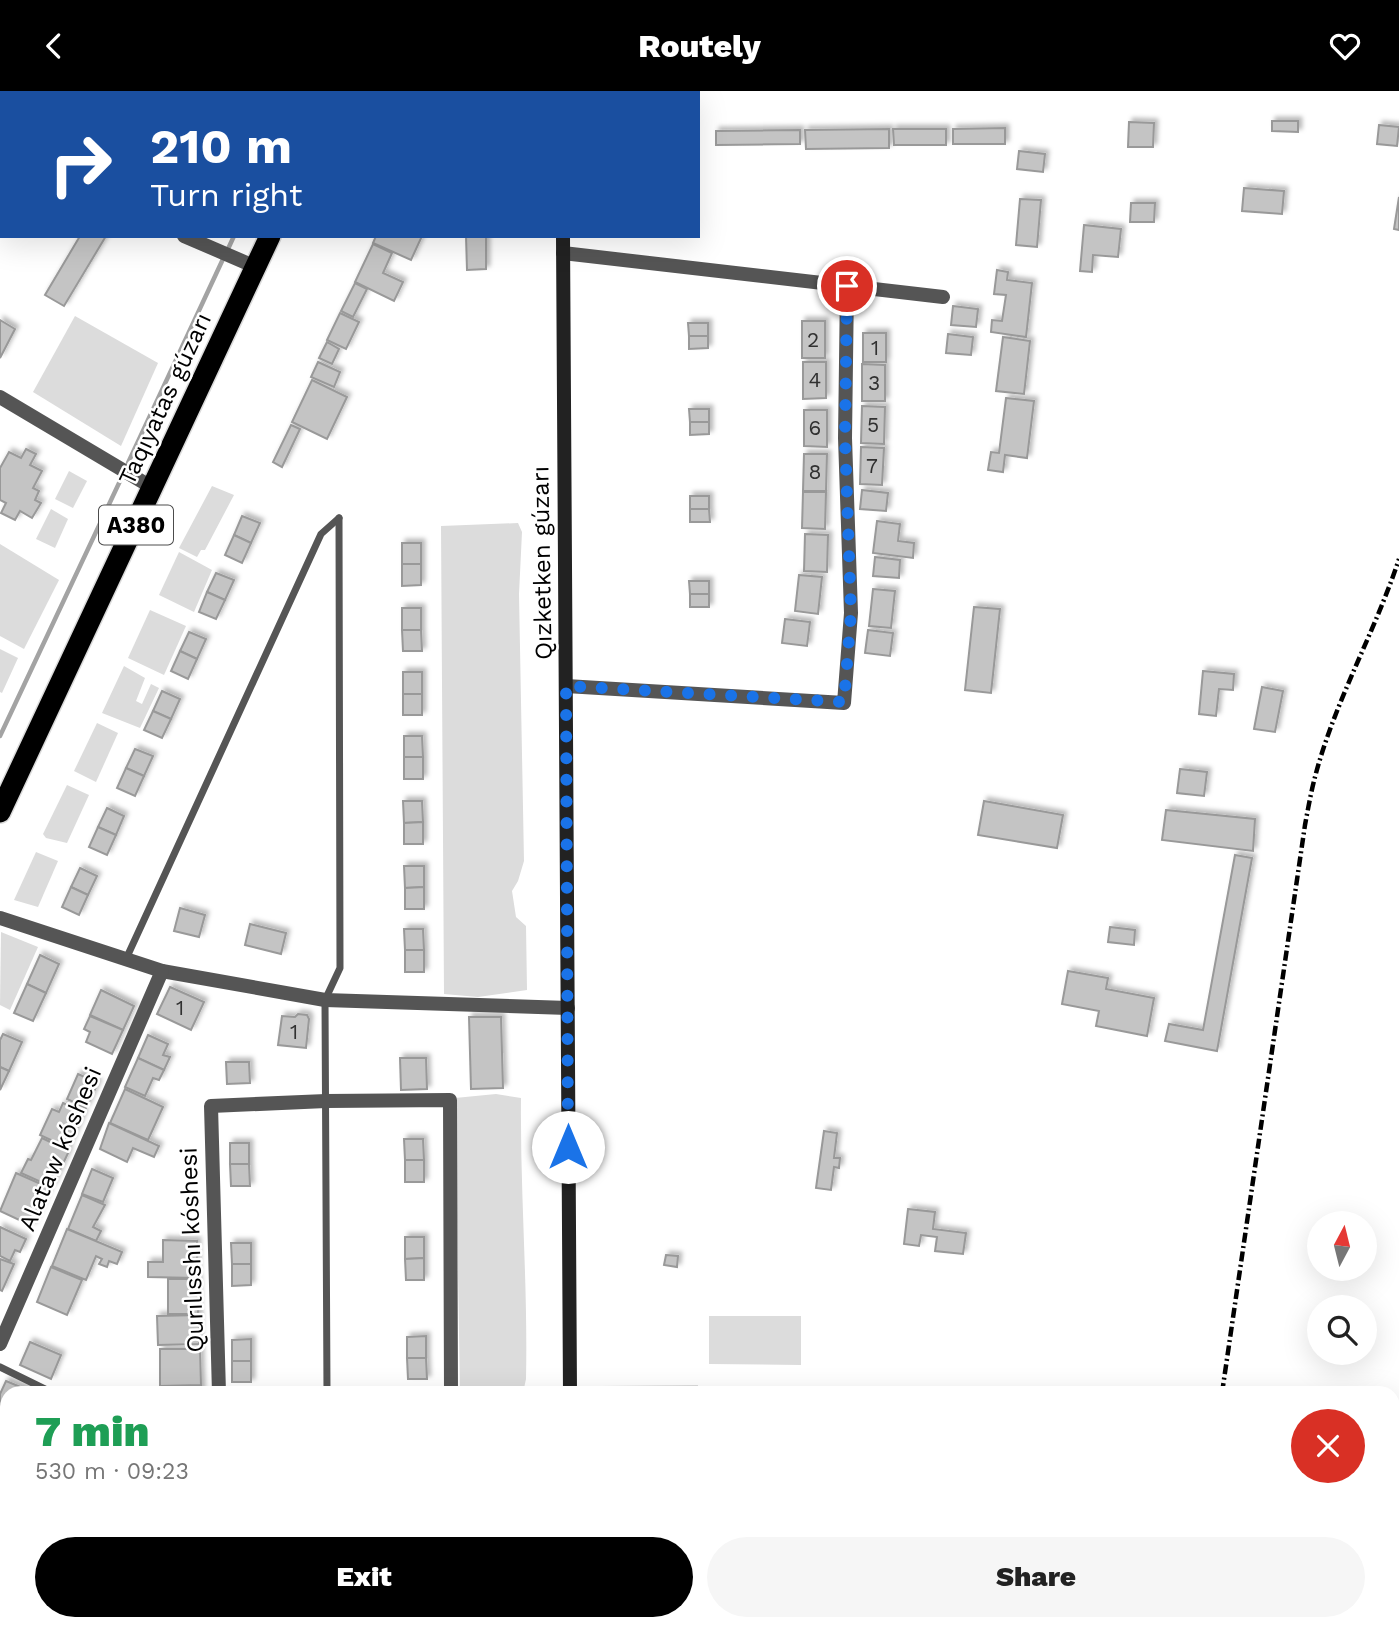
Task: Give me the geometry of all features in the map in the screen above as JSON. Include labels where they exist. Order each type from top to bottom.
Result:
[{"type":"highway","name":"Taqıyatas gúzarı","points":[[0,812],[269,238]]},
{"type":"street","points":[[189,238],[256,267]]},
{"type":"street","name":"Qızketken gúzarı","points":[[563,238],[570,1386]]},
{"type":"street","points":[[563,253],[943,297]]},
{"type":"street","points":[[566,686],[844,702],[851,613],[845,438],[847,286]]},
{"type":"street","points":[[0,397],[153,488]]},
{"type":"street","points":[[0,918],[162,971],[325,1000],[568,1007]]},
{"type":"street","name":"Alataw kóshesi","points":[[0,1344],[162,971]]},
{"type":"street","points":[[326,1101],[450,1100],[451,1386]]},
{"type":"street","name":"Qurılısshı kóshesi","points":[[219,1386],[211,1106],[326,1101]]},
{"type":"lane","points":[[126,959],[321,534],[339,518],[340,968],[325,1000],[327,1386]]},
{"type":"lane","points":[[0,1367],[39,1386]]},
{"type":"shaded area","points":[[75,316],[158,363],[121,446],[33,392]]},
{"type":"shaded area","points":[[69,471],[87,481],[73,508],[55,499]]},
{"type":"shaded area","points":[[212,486],[234,495],[205,550],[201,550],[197,557],[179,548]]},
{"type":"shaded area","points":[[51,509],[68,519],[55,548],[36,539]]},
{"type":"shaded area","points":[[518,523],[522,532],[519,594],[524,861],[512,891],[516,917],[526,926],[527,990],[478,997],[444,994],[441,526]]},
{"type":"shaded area","points":[[0,544],[59,580],[24,649],[0,636]]},
{"type":"shaded area","points":[[179,552],[212,570],[194,612],[159,595]]},
{"type":"shaded area","points":[[150,610],[186,626],[164,675],[128,658]]},
{"type":"shaded area","points":[[0,649],[18,658],[2,693],[0,692]]},
{"type":"shaded area","points":[[124,666],[145,678],[136,701],[142,704],[151,684],[159,688],[140,728],[102,713]]},
{"type":"shaded area","points":[[97,723],[118,733],[96,782],[74,771]]},
{"type":"shaded area","points":[[67,785],[89,795],[67,843],[46,838],[43,834]]},
{"type":"shaded area","points":[[36,852],[58,861],[38,907],[14,900]]},
{"type":"shaded area","points":[[1,932],[38,947],[10,1010],[0,1005]]},
{"type":"shaded area","points":[[496,1094],[521,1098],[526,1309],[524,1386],[460,1386],[455,1098]]},
{"type":"shaded area","points":[[709,1316],[801,1316],[801,1365],[709,1364]]},
{"type":"shaded area","points":[[698,1385],[698,1386],[600,1386]]},
{"type":"building","points":[[1272,121],[1298,121],[1298,132],[1272,131]]},
{"type":"building","points":[[1129,122],[1154,123],[1153,147],[1128,147]]},
{"type":"building","points":[[1379,125],[1399,127],[1397,146],[1377,144]]},
{"type":"building","points":[[1005,128],[1005,144],[953,144],[953,129]]},
{"type":"building","points":[[889,129],[889,148],[806,149],[805,130]]},
{"type":"building","points":[[893,129],[946,129],[946,145],[894,145]]},
{"type":"building","points":[[800,130],[800,144],[716,145],[716,131]]},
{"type":"building","points":[[1019,151],[1045,154],[1043,172],[1017,169]]},
{"type":"building","points":[[1244,188],[1284,191],[1282,214],[1242,211]]},
{"type":"building","points":[[1399,197],[1399,230],[1394,229]]},
{"type":"building","points":[[1020,199],[1041,200],[1037,247],[1016,245]]},
{"type":"building","points":[[1131,203],[1155,203],[1154,222],[1130,222]]},
{"type":"building","points":[[1084,225],[1121,229],[1118,257],[1093,255],[1092,272],[1080,271]]},
{"type":"building","points":[[79,238],[105,238],[64,306],[45,295]]},
{"type":"building","points":[[375,238],[421,238],[411,260],[373,243]]},
{"type":"building","points":[[466,238],[486,238],[486,269],[467,270]]},
{"type":"building","points":[[373,244],[392,253],[383,273],[403,282],[394,301],[355,282]]},
{"type":"building","points":[[997,270],[1008,272],[1007,280],[1032,283],[1026,337],[991,332],[992,320],[1002,321],[1006,295],[994,294]]},
{"type":"building","points":[[355,283],[367,289],[353,317],[341,311]]},
{"type":"building","points":[[953,306],[978,309],[976,327],[951,325]]},
{"type":"building","points":[[340,313],[359,322],[346,349],[327,340]]},
{"type":"building","points":[[0,320],[15,329],[0,358]]},
{"type":"building","points":[[802,321],[825,321],[825,358],[802,358]]},
{"type":"building","points":[[688,323],[708,323],[708,336],[689,336]]},
{"type":"building","points":[[863,333],[886,333],[886,362],[863,362]]},
{"type":"building","points":[[948,334],[973,337],[971,355],[946,353]]},
{"type":"building","points":[[689,336],[708,336],[708,348],[689,349]]},
{"type":"building","points":[[1003,337],[1030,341],[1024,394],[996,391]]},
{"type":"building","points":[[327,342],[339,349],[332,364],[319,358]]},
{"type":"building","points":[[318,362],[340,372],[334,387],[311,377]]},
{"type":"building","points":[[803,362],[826,362],[826,398],[803,399]]},
{"type":"building","points":[[862,364],[885,365],[885,401],[862,401]]},
{"type":"building","points":[[312,380],[347,397],[327,439],[292,422]]},
{"type":"building","points":[[1006,398],[1034,401],[1027,458],[1005,455],[1003,472],[988,470],[991,452],[999,453]]},
{"type":"building","points":[[862,406],[885,407],[884,444],[861,443]]},
{"type":"building","points":[[689,409],[709,409],[709,422],[690,422]]},
{"type":"building","points":[[804,410],[827,410],[827,447],[804,446]]},
{"type":"building","points":[[690,422],[709,422],[709,434],[690,435]]},
{"type":"building","points":[[291,425],[300,429],[282,467],[273,462]]},
{"type":"building","points":[[861,447],[884,448],[882,485],[860,484]]},
{"type":"building","points":[[26,449],[36,454],[30,465],[42,471],[33,488],[39,491],[35,500],[41,503],[32,518],[20,511],[15,520],[1,513],[6,503],[0,500],[0,468],[9,452],[21,458]]},
{"type":"building","points":[[804,454],[827,454],[826,491],[803,491]]},
{"type":"building","points":[[862,490],[888,493],[886,511],[860,509]]},
{"type":"building","points":[[803,492],[826,492],[825,529],[802,528]]},
{"type":"building","points":[[690,496],[709,496],[709,509],[690,509]]},
{"type":"building","points":[[690,509],[709,509],[710,522],[690,522]]},
{"type":"building","points":[[242,516],[260,523],[251,543],[234,535]]},
{"type":"building","points":[[877,521],[900,524],[898,541],[914,543],[913,558],[873,553]]},
{"type":"building","points":[[805,534],[828,535],[827,572],[804,571]]},
{"type":"building","points":[[234,535],[251,543],[242,563],[225,555]]},
{"type":"building","points":[[402,543],[421,543],[421,564],[402,564]]},
{"type":"building","points":[[875,557],[900,560],[899,578],[873,576]]},
{"type":"building","points":[[402,564],[421,564],[421,585],[402,586]]},
{"type":"building","points":[[216,573],[234,580],[225,600],[207,592]]},
{"type":"building","points":[[799,575],[822,577],[818,614],[795,611]]},
{"type":"building","points":[[689,581],[709,581],[709,594],[690,594]]},
{"type":"building","points":[[873,589],[895,591],[891,628],[869,626]]},
{"type":"building","points":[[207,592],[225,600],[216,619],[199,612]]},
{"type":"building","points":[[690,594],[709,594],[709,607],[690,607]]},
{"type":"building","points":[[974,607],[1000,609],[991,693],[965,690]]},
{"type":"building","points":[[402,608],[421,608],[421,630],[402,630]]},
{"type":"building","points":[[785,619],[810,622],[807,646],[782,643]]},
{"type":"building","points":[[402,630],[421,630],[422,651],[403,651]]},
{"type":"building","points":[[868,630],[893,633],[890,656],[865,653]]},
{"type":"building","points":[[189,632],[206,639],[197,659],[180,651]]},
{"type":"building","points":[[180,651],[197,659],[188,679],[171,671]]},
{"type":"building","points":[[1203,671],[1234,674],[1233,690],[1219,689],[1216,716],[1199,714]]},
{"type":"building","points":[[403,672],[422,672],[422,694],[403,694]]},
{"type":"building","points":[[1262,687],[1283,691],[1275,732],[1254,729]]},
{"type":"building","points":[[162,691],[180,699],[171,719],[153,711]]},
{"type":"building","points":[[403,694],[422,694],[422,715],[403,715]]},
{"type":"building","points":[[153,711],[171,719],[162,738],[144,730]]},
{"type":"building","points":[[404,736],[422,736],[423,757],[404,757]]},
{"type":"building","points":[[135,749],[153,756],[144,776],[126,768]]},
{"type":"building","points":[[404,757],[423,757],[423,779],[404,779]]},
{"type":"building","points":[[126,768],[144,776],[135,796],[117,788]]},
{"type":"building","points":[[1180,769],[1207,772],[1204,796],[1177,793]]},
{"type":"building","points":[[403,801],[422,801],[423,822],[404,823]]},
{"type":"building","points":[[984,801],[1063,815],[1057,848],[978,835]]},
{"type":"building","points":[[107,808],[124,816],[116,835],[98,827]]},
{"type":"building","points":[[1166,810],[1255,819],[1253,851],[1162,840]]},
{"type":"building","points":[[423,822],[423,844],[404,844],[404,823]]},
{"type":"building","points":[[98,827],[116,835],[107,855],[89,847]]},
{"type":"building","points":[[1235,855],[1252,858],[1217,1051],[1165,1041],[1169,1024],[1203,1030]]},
{"type":"building","points":[[404,866],[424,866],[424,887],[405,888]]},
{"type":"building","points":[[80,868],[97,876],[88,895],[71,887]]},
{"type":"building","points":[[71,887],[88,895],[79,915],[62,907]]},
{"type":"building","points":[[424,887],[424,909],[405,909],[405,888]]},
{"type":"building","points":[[180,908],[205,915],[199,937],[174,931]]},
{"type":"building","points":[[250,924],[286,933],[281,954],[245,945]]},
{"type":"building","points":[[1110,927],[1135,930],[1134,945],[1108,942]]},
{"type":"building","points":[[404,929],[423,929],[424,950],[405,950]]},
{"type":"building","points":[[405,950],[424,950],[424,972],[405,972]]},
{"type":"building","points":[[40,955],[59,964],[46,993],[27,984]]},
{"type":"building","points":[[1068,971],[1108,978],[1106,989],[1154,998],[1147,1036],[1096,1026],[1099,1011],[1062,1004]]},
{"type":"building","points":[[27,984],[46,993],[33,1021],[14,1013]]},
{"type":"building","points":[[170,987],[204,1002],[191,1030],[157,1014]]},
{"type":"building","points":[[101,990],[134,1006],[123,1030],[90,1015]]},
{"type":"building","points":[[298,1014],[307,1015],[309,1019],[306,1048],[278,1045],[282,1016],[295,1017]]},
{"type":"building","points":[[90,1016],[123,1030],[112,1054],[86,1042],[90,1032],[84,1029]]},
{"type":"building","points":[[469,1017],[501,1017],[503,1088],[471,1089]]},
{"type":"building","points":[[3,1034],[22,1042],[9,1071],[0,1067],[0,1040]]},
{"type":"building","points":[[148,1035],[168,1044],[163,1055],[170,1057],[164,1070],[138,1058]]},
{"type":"building","points":[[138,1058],[164,1070],[159,1080],[153,1078],[145,1096],[125,1087]]},
{"type":"building","points":[[400,1058],[426,1058],[427,1089],[401,1090]]},
{"type":"building","points":[[226,1062],[249,1062],[250,1083],[227,1084]]},
{"type":"building","points":[[0,1067],[9,1071],[0,1090]]},
{"type":"building","points":[[78,1074],[98,1083],[86,1108],[67,1099]]},
{"type":"building","points":[[125,1089],[163,1107],[148,1140],[110,1123]]},
{"type":"building","points":[[63,1103],[84,1113],[68,1148],[40,1135],[52,1109],[59,1112]]},
{"type":"building","points":[[109,1123],[159,1146],[154,1157],[133,1148],[127,1162],[100,1149]]},
{"type":"building","points":[[824,1131],[837,1133],[834,1158],[840,1158],[839,1168],[834,1167],[831,1190],[816,1188]]},
{"type":"building","points":[[42,1138],[69,1151],[52,1187],[21,1173]]},
{"type":"building","points":[[404,1139],[423,1139],[424,1160],[405,1160]]},
{"type":"building","points":[[230,1143],[249,1143],[249,1164],[230,1164]]},
{"type":"building","points":[[405,1160],[424,1160],[424,1182],[405,1182]]},
{"type":"building","points":[[230,1164],[249,1164],[250,1186],[231,1186]]},
{"type":"building","points":[[92,1169],[113,1178],[103,1202],[82,1194]]},
{"type":"building","points":[[16,1173],[50,1188],[32,1226],[0,1211]]},
{"type":"building","points":[[82,1195],[105,1205],[93,1227],[101,1231],[96,1241],[68,1229]]},
{"type":"building","points":[[908,1209],[935,1212],[933,1229],[966,1233],[963,1254],[935,1251],[937,1237],[921,1235],[919,1246],[904,1244]]},
{"type":"building","points":[[0,1227],[26,1239],[20,1252],[15,1250],[10,1261],[0,1256]]},
{"type":"building","points":[[67,1229],[122,1252],[117,1264],[109,1261],[107,1267],[99,1264],[102,1259],[96,1256],[86,1280],[52,1266]]},
{"type":"building","points":[[405,1237],[424,1237],[424,1258],[405,1259]]},
{"type":"building","points":[[163,1240],[197,1241],[197,1278],[148,1277],[148,1262],[163,1262]]},
{"type":"building","points":[[231,1243],[251,1243],[251,1264],[232,1264]]},
{"type":"building","points":[[666,1255],[678,1256],[677,1267],[664,1265]]},
{"type":"building","points":[[424,1258],[424,1280],[406,1280],[405,1259]]},
{"type":"building","points":[[0,1259],[14,1264],[2,1291],[0,1290]]},
{"type":"building","points":[[232,1264],[251,1264],[251,1285],[232,1286]]},
{"type":"building","points":[[51,1267],[82,1280],[67,1315],[37,1302]]},
{"type":"building","points":[[168,1279],[198,1279],[198,1314],[168,1314]]},
{"type":"building","points":[[199,1315],[199,1344],[158,1345],[157,1316]]},
{"type":"building","points":[[426,1336],[426,1358],[407,1358],[407,1337]]},
{"type":"building","points":[[251,1339],[251,1361],[232,1361],[232,1340]]},
{"type":"building","points":[[30,1342],[61,1355],[51,1379],[20,1365]]},
{"type":"building","points":[[160,1349],[200,1349],[201,1385],[160,1386]]},
{"type":"building","points":[[407,1358],[426,1358],[427,1379],[408,1379]]},
{"type":"building","points":[[232,1361],[251,1361],[251,1382],[232,1382]]},
{"type":"building","points":[[6,1381],[18,1386],[4,1386]]},
{"type":"waterway","points":[[228,249],[233,238]]},
{"type":"waterway","points":[[128,463],[223,259]]},
{"type":"waterway","points":[[0,736],[120,481]]},
{"type":"railway","points":[[1223,1386],[1311,795],[1333,722],[1399,559]]},
{"type":"route","points":[[568,1147],[566,686],[844,702],[851,613],[845,438],[847,286]]}]
